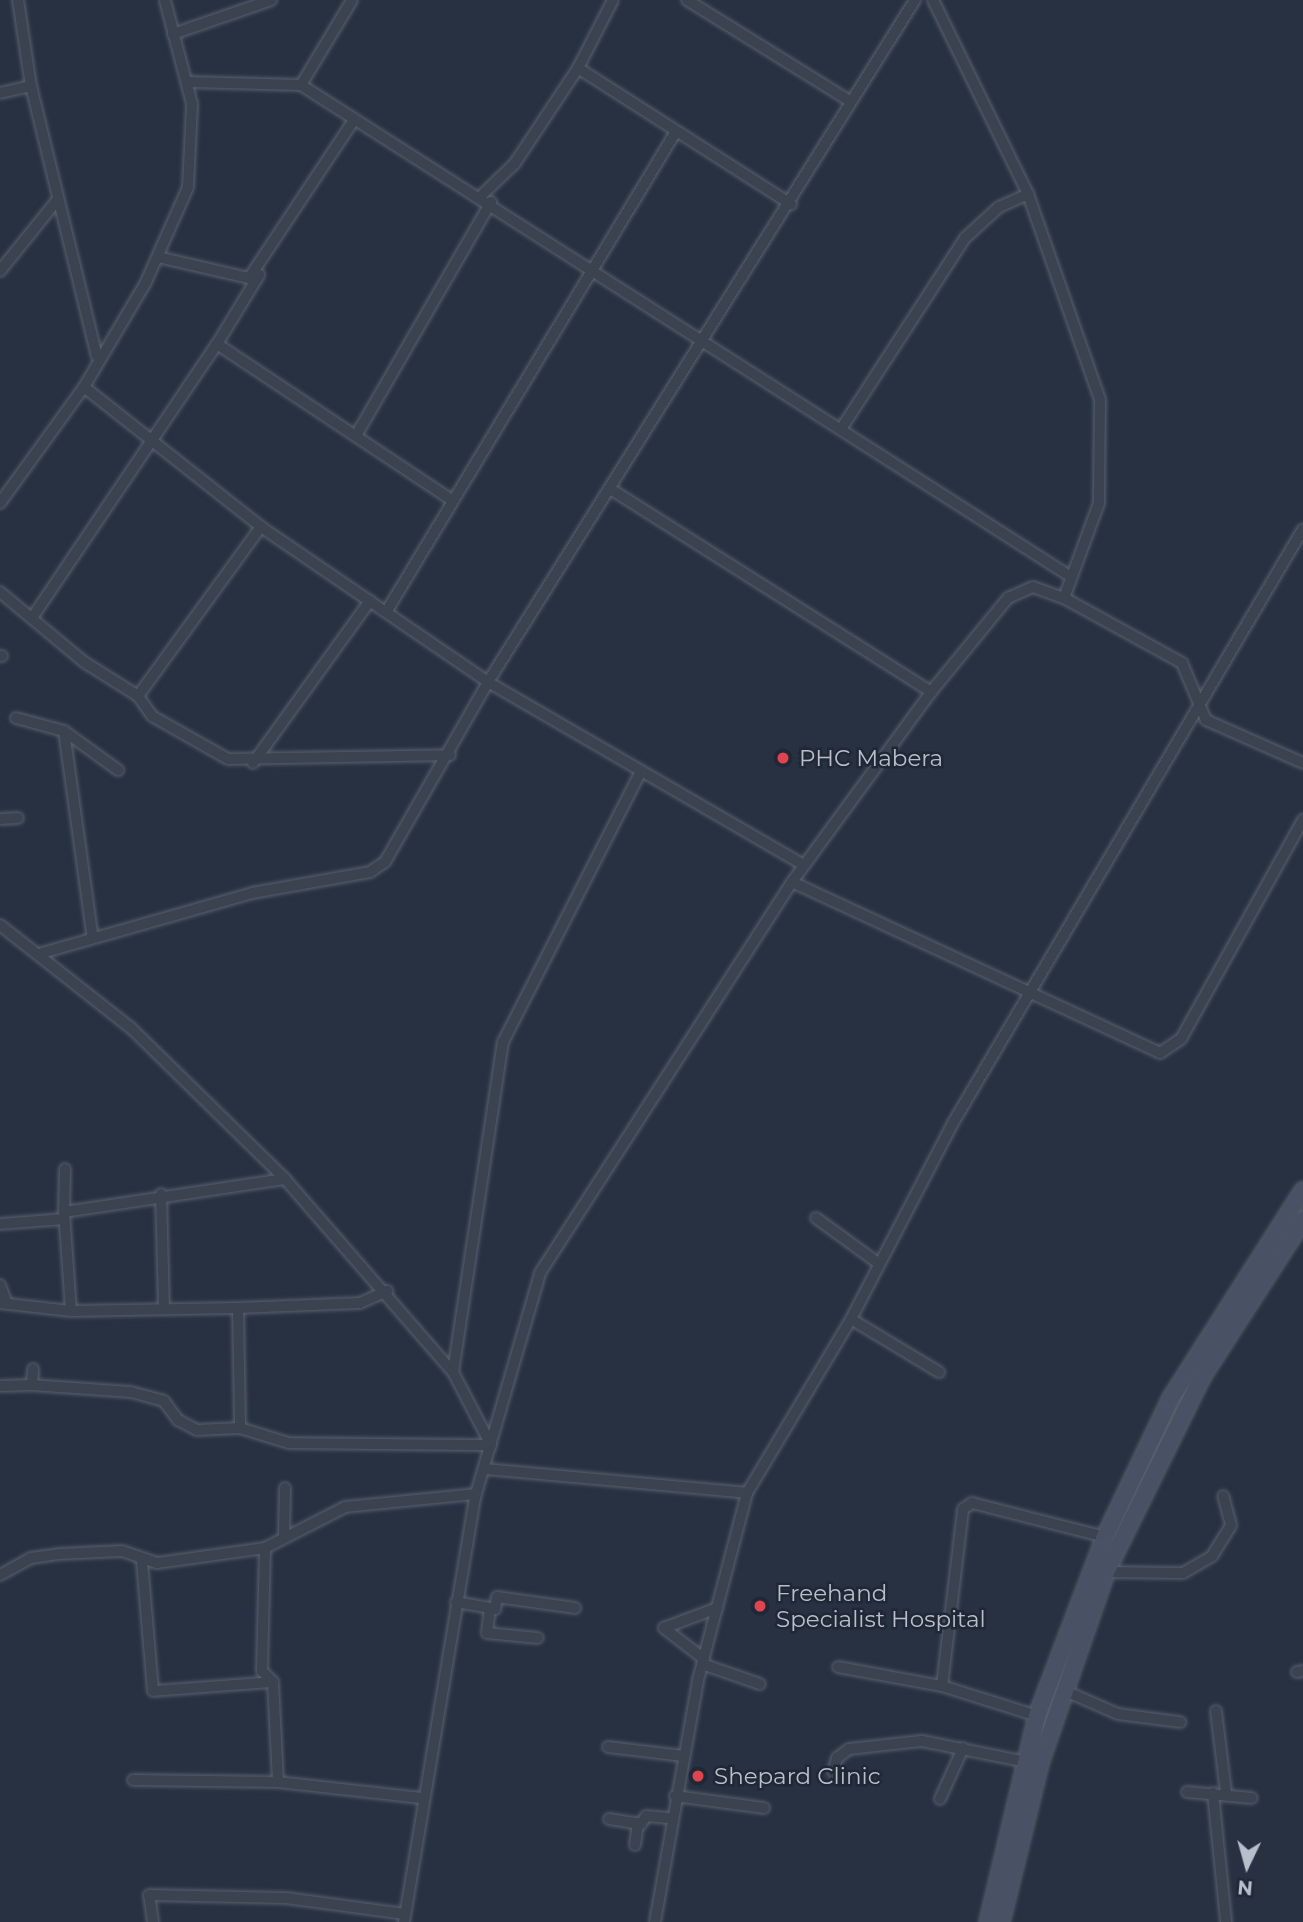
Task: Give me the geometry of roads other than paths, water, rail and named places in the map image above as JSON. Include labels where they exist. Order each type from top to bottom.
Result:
[{"type":"main road","points":[[988,1922],[1037,1716],[1105,1537],[1171,1398],[1303,1192]]},
{"type":"main road","points":[[1001,1922],[1014,1855],[1063,1690],[1106,1572],[1202,1377],[1303,1220]]},
{"type":"street","points":[[18,0],[32,86],[97,356]]},
{"type":"street","points":[[0,503],[84,387],[97,356],[158,257],[188,187],[194,125],[189,82],[165,0]]},
{"type":"street","points":[[173,34],[252,3],[271,0]]},
{"type":"street","points":[[301,85],[352,0]]},
{"type":"street","points":[[357,434],[486,199],[515,163],[578,68],[613,0]]},
{"type":"street","points":[[687,0],[850,101]]},
{"type":"street","points":[[42,953],[92,934],[370,872],[385,862],[450,755],[488,682],[705,342],[791,204],[850,101],[915,0]]},
{"type":"street","points":[[933,0],[1028,194],[1100,400],[1099,503],[1068,575],[1064,598]]},
{"type":"street","points":[[578,68],[675,133],[791,204]]},
{"type":"street","points":[[189,82],[301,85],[486,199],[593,276],[843,426],[1068,575]]},
{"type":"street","points":[[0,93],[32,86]]},
{"type":"street","points":[[249,278],[354,120]]},
{"type":"street","points":[[388,609],[452,500],[593,276],[675,133]]},
{"type":"street","points":[[843,426],[965,237],[999,207],[1028,194]]},
{"type":"street","points":[[0,271],[58,199]]},
{"type":"street","points":[[32,618],[151,443],[259,275],[249,278],[158,257]]},
{"type":"street","points":[[216,344],[357,434],[452,500]]},
{"type":"street","points":[[84,387],[151,443],[261,527],[370,601],[388,609],[488,682],[640,773],[804,865]]},
{"type":"street","points":[[612,490],[930,692]]},
{"type":"street","points":[[138,695],[261,527]]},
{"type":"street","points":[[655,1922],[683,1756],[747,1493],[850,1319],[878,1263],[1197,700],[1303,529]]},
{"type":"street","points":[[153,1922],[149,1895],[286,1898],[405,1918],[422,1798],[476,1494],[540,1273],[792,882],[930,692],[1008,598],[1033,587],[1064,598],[1182,663],[1192,672],[1197,700],[1206,720],[1221,729],[1303,763]]},
{"type":"street","points":[[0,592],[138,695],[152,716],[228,759],[253,763],[450,755]]},
{"type":"street","points":[[253,763],[370,601]]},
{"type":"street","points":[[16,718],[64,731],[118,771]]},
{"type":"street","points":[[64,731],[92,934]]},
{"type":"street","points":[[453,1372],[503,1042],[640,773]]},
{"type":"street","points":[[0,819],[18,818]]},
{"type":"street","points":[[792,882],[1033,990],[1148,1052],[1174,1046],[1303,820]]},
{"type":"street","points":[[0,925],[42,953],[170,1065],[285,1179],[387,1291],[453,1372],[491,1446]]},
{"type":"street","points":[[65,1169],[64,1215],[71,1311]]},
{"type":"street","points":[[0,1224],[64,1215],[161,1195],[285,1179]]},
{"type":"street","points":[[161,1195],[164,1309]]},
{"type":"street","points":[[816,1218],[878,1263]]},
{"type":"street","points":[[0,1285],[4,1304],[71,1311],[360,1303],[387,1291]]},
{"type":"street","points":[[238,1308],[240,1428]]},
{"type":"street","points":[[850,1319],[939,1372]]},
{"type":"street","points":[[32,1385],[33,1369]]},
{"type":"street","points":[[0,1386],[32,1385],[131,1392],[164,1401],[178,1420],[197,1430],[240,1428],[289,1443],[491,1446]]},
{"type":"street","points":[[485,1469],[747,1493]]},
{"type":"street","points":[[284,1538],[285,1488]]},
{"type":"street","points":[[0,1575],[31,1558],[59,1554],[122,1551],[142,1562],[265,1548],[345,1507],[476,1494]]},
{"type":"street","points":[[1106,1572],[1183,1573],[1212,1556],[1231,1525],[1223,1496]]},
{"type":"street","points":[[942,1686],[963,1509],[972,1503],[1105,1537]]},
{"type":"street","points":[[265,1548],[262,1671],[274,1682],[278,1782]]},
{"type":"street","points":[[142,1562],[153,1690],[274,1682]]},
{"type":"street","points":[[538,1638],[487,1633],[490,1608],[498,1597],[575,1608]]},
{"type":"street","points":[[456,1602],[490,1608]]},
{"type":"street","points":[[717,1608],[664,1628],[705,1662],[760,1684]]},
{"type":"street","points":[[838,1667],[942,1686],[1037,1716]]},
{"type":"street","points":[[1063,1690],[1118,1714],[1180,1722]]},
{"type":"street","points":[[1216,1711],[1226,1793]]},
{"type":"street","points":[[834,1772],[837,1758],[872,1744],[922,1741],[1026,1762]]},
{"type":"street","points":[[608,1747],[683,1756]]},
{"type":"street","points":[[940,1799],[963,1748]]},
{"type":"street","points":[[133,1780],[278,1782],[422,1798]]},
{"type":"street","points":[[1187,1793],[1226,1793],[1252,1798]]},
{"type":"street","points":[[1213,1793],[1226,1922]]},
{"type":"street","points":[[675,1796],[764,1808]]},
{"type":"street","points":[[635,1845],[638,1823],[646,1816],[671,1818]]},
{"type":"street","points":[[608,1819],[638,1823]]},
{"type":"place","name":"PHC Mabera","points":[[783,758]]},
{"type":"place","name":"Freehand Specialist Hospital","points":[[760,1606]]},
{"type":"place","name":"Shepard Clinic","points":[[698,1776]]}]
